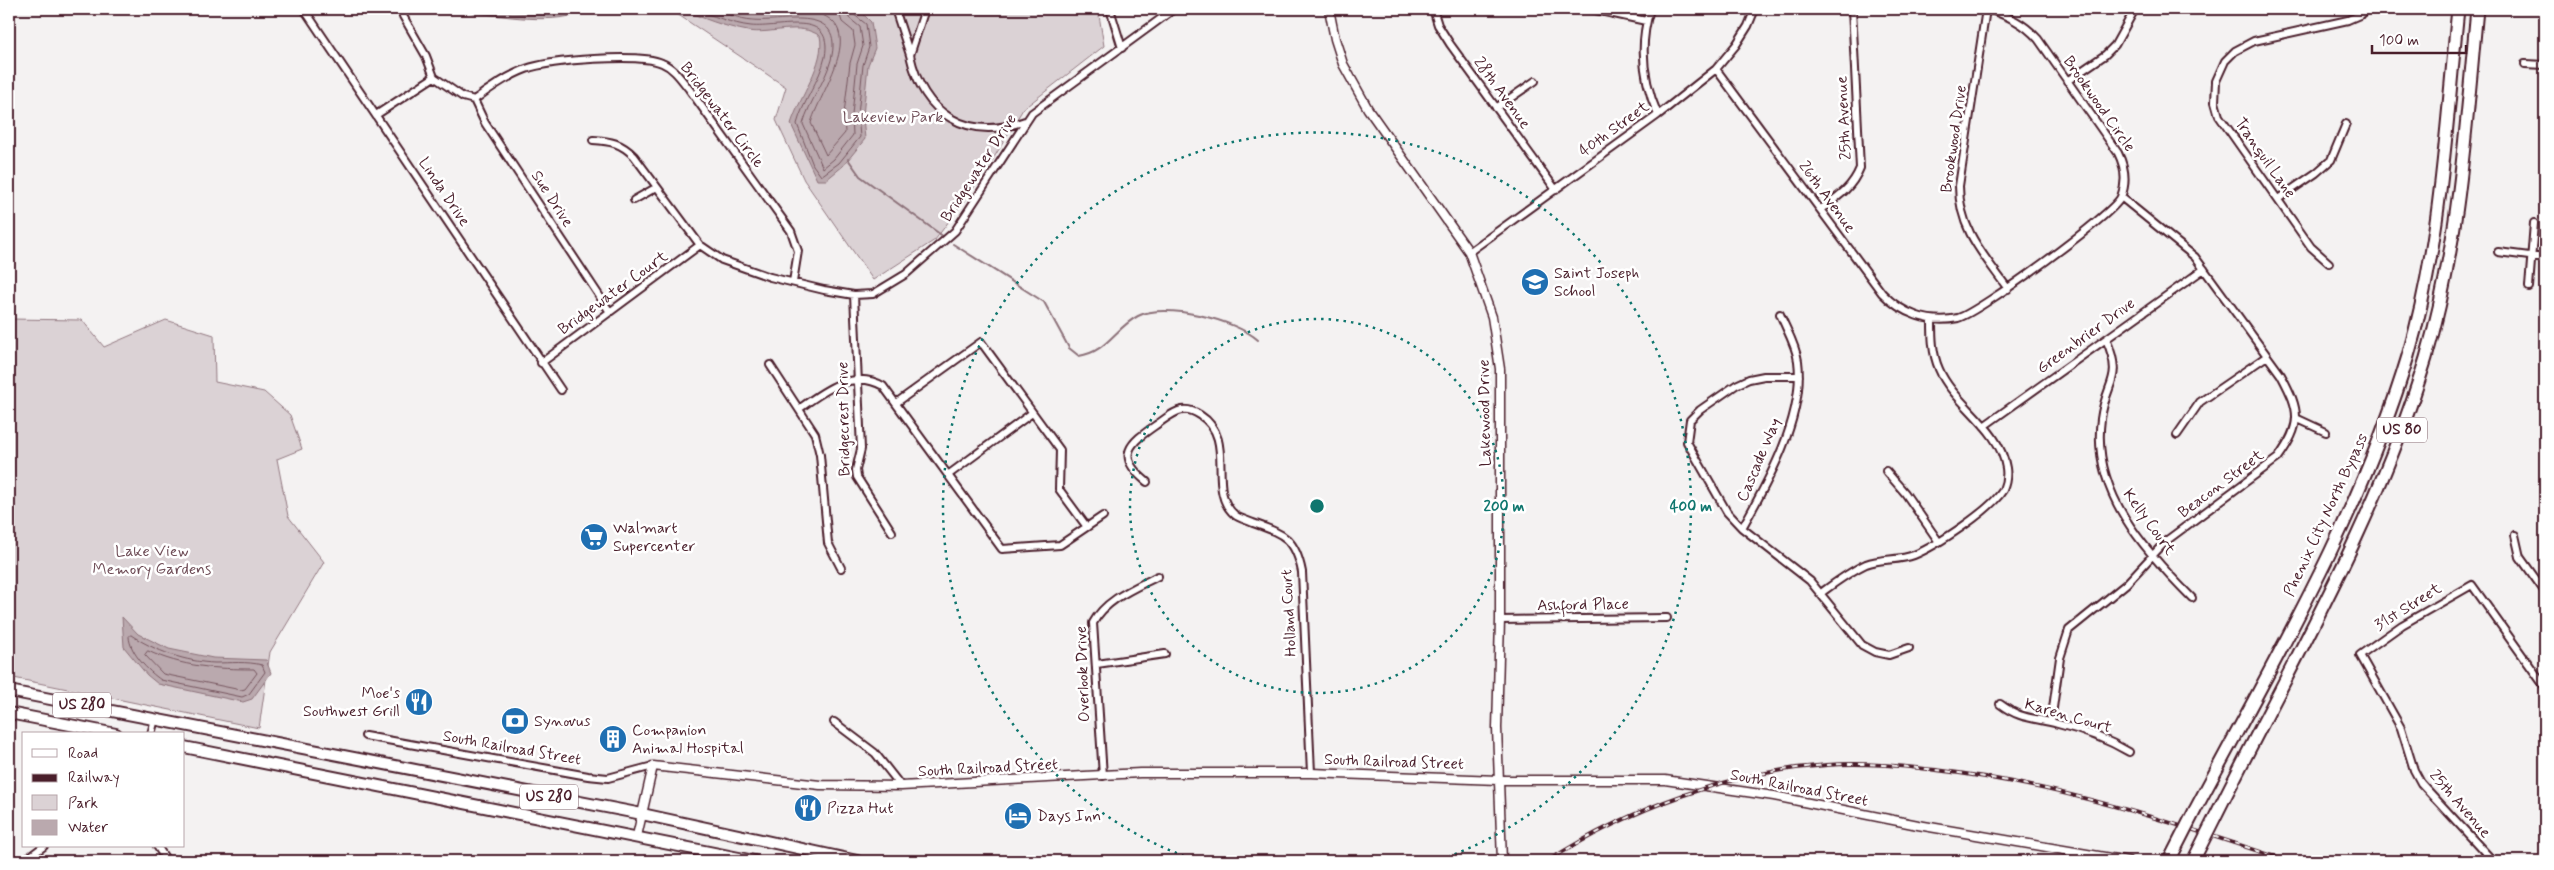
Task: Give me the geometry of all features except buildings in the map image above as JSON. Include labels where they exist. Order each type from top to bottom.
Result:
[{"type":"highway","name":"Phenix City North Bypass","points":[[2169,861],[2350,509],[2392,404],[2408,355],[2431,254],[2445,152],[2458,9]]},
{"type":"highway","name":"US 80","points":[[2193,861],[2363,526],[2391,459],[2416,390],[2435,321],[2453,233],[2477,9]]},
{"type":"highway","name":"US 280","points":[[9,691],[642,814],[857,861]]},
{"type":"highway","name":"US 280","points":[[9,713],[106,732]]},
{"type":"highway","name":"US 280","points":[[185,747],[637,836],[754,861]]},
{"type":"street","name":"Linda Drive","points":[[304,9],[561,390]]},
{"type":"street","points":[[895,9],[916,77],[927,96],[942,113],[960,125],[982,129],[1007,128],[1025,121]]},
{"type":"street","points":[[910,55],[925,9]]},
{"type":"street","points":[[1110,9],[1122,48]]},
{"type":"street","name":"Bridgewater Drive","points":[[593,140],[610,141],[624,146],[700,245],[722,260],[742,268],[793,282],[854,295],[873,294],[906,274],[955,232],[1025,121],[1043,105],[1174,9]]},
{"type":"street","name":"Lakewood Drive","points":[[1329,9],[1335,39],[1344,64],[1368,109],[1469,252],[1492,318],[1500,369],[1500,620],[1497,676],[1498,780],[1502,861]]},
{"type":"street","name":"28th Avenue","points":[[1433,9],[1438,25],[1450,44],[1556,190]]},
{"type":"street","points":[[1591,9],[1646,21]]},
{"type":"street","points":[[1650,9],[1646,21],[1644,70],[1646,85],[1658,115]]},
{"type":"street","name":"40th Street","points":[[1469,252],[1658,115],[1716,69],[1736,45],[1748,26],[1755,9]]},
{"type":"street","name":"25th Avenue","points":[[1820,209],[1845,192],[1854,181],[1860,168],[1852,9]]},
{"type":"street","name":"Brookwood Circle","points":[[1987,9],[2017,20],[2028,28],[2067,81],[2118,153],[2124,166],[2125,180],[2121,197]]},
{"type":"street","name":"Brookwood Drive","points":[[1987,9],[1959,186],[1959,201],[1966,228],[2008,289]]},
{"type":"street","points":[[2067,81],[2105,55],[2115,45],[2135,9]]},
{"type":"street","name":"Tranquil Lane","points":[[2329,263],[2311,247],[2219,116],[2215,102],[2216,81],[2224,61],[2235,51],[2254,40],[2348,20],[2362,14],[2367,9]]},
{"type":"street","points":[[403,16],[426,56],[434,77],[462,97],[474,100]]},
{"type":"street","name":"Bridgewater Circle","points":[[474,100],[508,77],[542,65],[629,58],[658,61],[676,72],[790,231],[798,251],[793,282]]},
{"type":"street","points":[[2525,64],[2545,64]]},
{"type":"street","name":"26th Avenue","points":[[1716,69],[1873,282],[1893,304],[1906,312],[1932,320]]},
{"type":"street","points":[[376,115],[434,77]]},
{"type":"street","points":[[1496,108],[1535,81]]},
{"type":"street","name":"Sue Drive","points":[[474,100],[485,123],[610,312]]},
{"type":"street","points":[[2278,200],[2331,160],[2346,124]]},
{"type":"street","points":[[634,200],[657,187]]},
{"type":"street","points":[[1822,593],[1849,572],[1868,563],[1912,556],[1939,542],[1994,501],[2004,489],[2007,474],[2006,465],[1998,444],[1984,426],[1955,396],[1938,369],[1933,344],[1932,320],[1957,318],[1971,313],[2008,289],[2106,216],[2121,197],[2185,247],[2204,269],[2267,356],[2290,392],[2298,419],[2326,432]]},
{"type":"street","points":[[2529,287],[2533,257],[2534,223]]},
{"type":"street","name":"Bridgewater Court","points":[[541,363],[700,245]]},
{"type":"street","points":[[2498,252],[2545,258]]},
{"type":"street","name":"Greenbrier Drive","points":[[1984,426],[2204,269]]},
{"type":"street","name":"Bridgecrest Drive","points":[[854,295],[862,449],[856,470],[857,477],[892,532]]},
{"type":"street","name":"Cascade Way","points":[[1742,528],[1775,464],[1792,416],[1799,376],[1795,350],[1780,314]]},
{"type":"street","name":"Kelly Court","points":[[2106,339],[2116,368],[2101,417],[2100,461],[2106,482],[2115,502],[2152,553],[2192,598]]},
{"type":"street","points":[[896,403],[981,342],[1060,450],[1059,489],[1087,528]]},
{"type":"street","points":[[2177,436],[2200,402],[2267,356]]},
{"type":"street","points":[[770,365],[815,434],[820,455],[828,543],[841,568]]},
{"type":"street","points":[[1799,376],[1764,376],[1749,379],[1700,410],[1690,420],[1687,427],[1686,442],[1727,512],[1742,528],[1810,581],[1833,606],[1862,645],[1875,652],[1890,655],[1909,648]]},
{"type":"street","points":[[798,409],[824,391],[843,381],[876,382],[883,386],[1002,549],[1053,547],[1087,528],[1103,516]]},
{"type":"street","name":"Holland Court","points":[[1147,482],[1138,475],[1130,462],[1129,455],[1133,441],[1175,412],[1189,410],[1208,421],[1218,437],[1222,481],[1230,509],[1242,519],[1283,534],[1294,544],[1302,572],[1311,773]]},
{"type":"street","points":[[948,475],[1032,413]]},
{"type":"street","name":"Beacon Street","points":[[2051,722],[2060,658],[2069,630],[2126,584],[2152,553],[2278,458],[2291,440],[2298,419]]},
{"type":"street","points":[[1886,471],[1905,493],[1939,542]]},
{"type":"street","points":[[2515,535],[2520,557],[2545,592]]},
{"type":"street","name":"Overlook Drive","points":[[1102,776],[1093,623],[1097,615],[1127,592],[1158,576]]},
{"type":"street","name":"31st Street","points":[[2360,655],[2402,626],[2472,585],[2545,687]]},
{"type":"street","name":"Ashford Place","points":[[1500,620],[1667,618]]},
{"type":"street","points":[[1096,664],[1165,654]]},
{"type":"street","name":"25th Avenue","points":[[2360,655],[2401,728],[2414,770],[2421,783],[2492,861]]},
{"type":"street","name":"Karen Court","points":[[2000,704],[2014,714],[2028,719],[2051,722],[2094,735],[2129,752]]},
{"type":"street","points":[[152,732],[155,719]]},
{"type":"street","points":[[834,722],[875,753],[901,786]]},
{"type":"street","name":"South Railroad Street","points":[[365,736],[608,778],[653,766],[820,785],[901,786],[1140,773],[1311,773],[1498,780],[1628,779],[1701,784],[1810,802],[1918,825],[2128,861]]},
{"type":"street","points":[[637,836],[653,766]]},
{"type":"street","points":[[24,861],[41,848]]},
{"type":"street","points":[[158,848],[168,861]]},
{"type":"green space","name":"Lakeview Park","points":[[652,9],[1098,9],[1104,46],[1023,109],[986,171],[935,240],[873,280],[804,180],[776,120],[786,87],[677,14]]},
{"type":"green space","name":"Lake View Memory Gardens","points":[[9,319],[82,320],[104,347],[166,320],[214,335],[215,382],[264,392],[290,415],[302,449],[277,459],[288,516],[324,562],[270,652],[259,728],[9,677]]},
{"type":"water","points":[[458,9],[593,9],[577,14],[545,19],[463,12]]},
{"type":"water","points":[[681,9],[789,9],[824,11],[852,9],[863,14],[871,22],[875,48],[868,65],[863,116],[865,139],[843,166],[826,180],[817,180],[791,124],[816,68],[821,46],[820,36],[803,29],[748,31],[714,22]]},
{"type":"water","points":[[122,617],[138,634],[169,649],[213,658],[266,660],[271,673],[252,699],[243,702],[158,684],[147,675],[124,647]]},
{"type":"waterway","points":[[848,159],[860,176],[944,237]]},
{"type":"waterway","points":[[953,244],[1044,302],[1069,348],[1079,356],[1097,350],[1130,321],[1150,312],[1182,312],[1200,315],[1234,326],[1258,340]]},
{"type":"railway","points":[[1548,861],[1580,842],[1647,809],[1717,784],[1790,769],[1854,764],[1936,770],[2026,785],[2114,806],[2288,861]]},
{"type":"place","name":"Saint Joseph School","points":[[1535,282]]},
{"type":"place","name":"Walmart Supercenter","points":[[594,537]]},
{"type":"place","name":"Moe's Southwest Grill","points":[[419,702]]},
{"type":"place","name":"Synovus","points":[[515,721]]},
{"type":"place","name":"Companion Animal Hospital","points":[[613,739]]},
{"type":"place","name":"Pizza Hut","points":[[808,808]]},
{"type":"place","name":"Days Inn","points":[[1018,816]]}]
